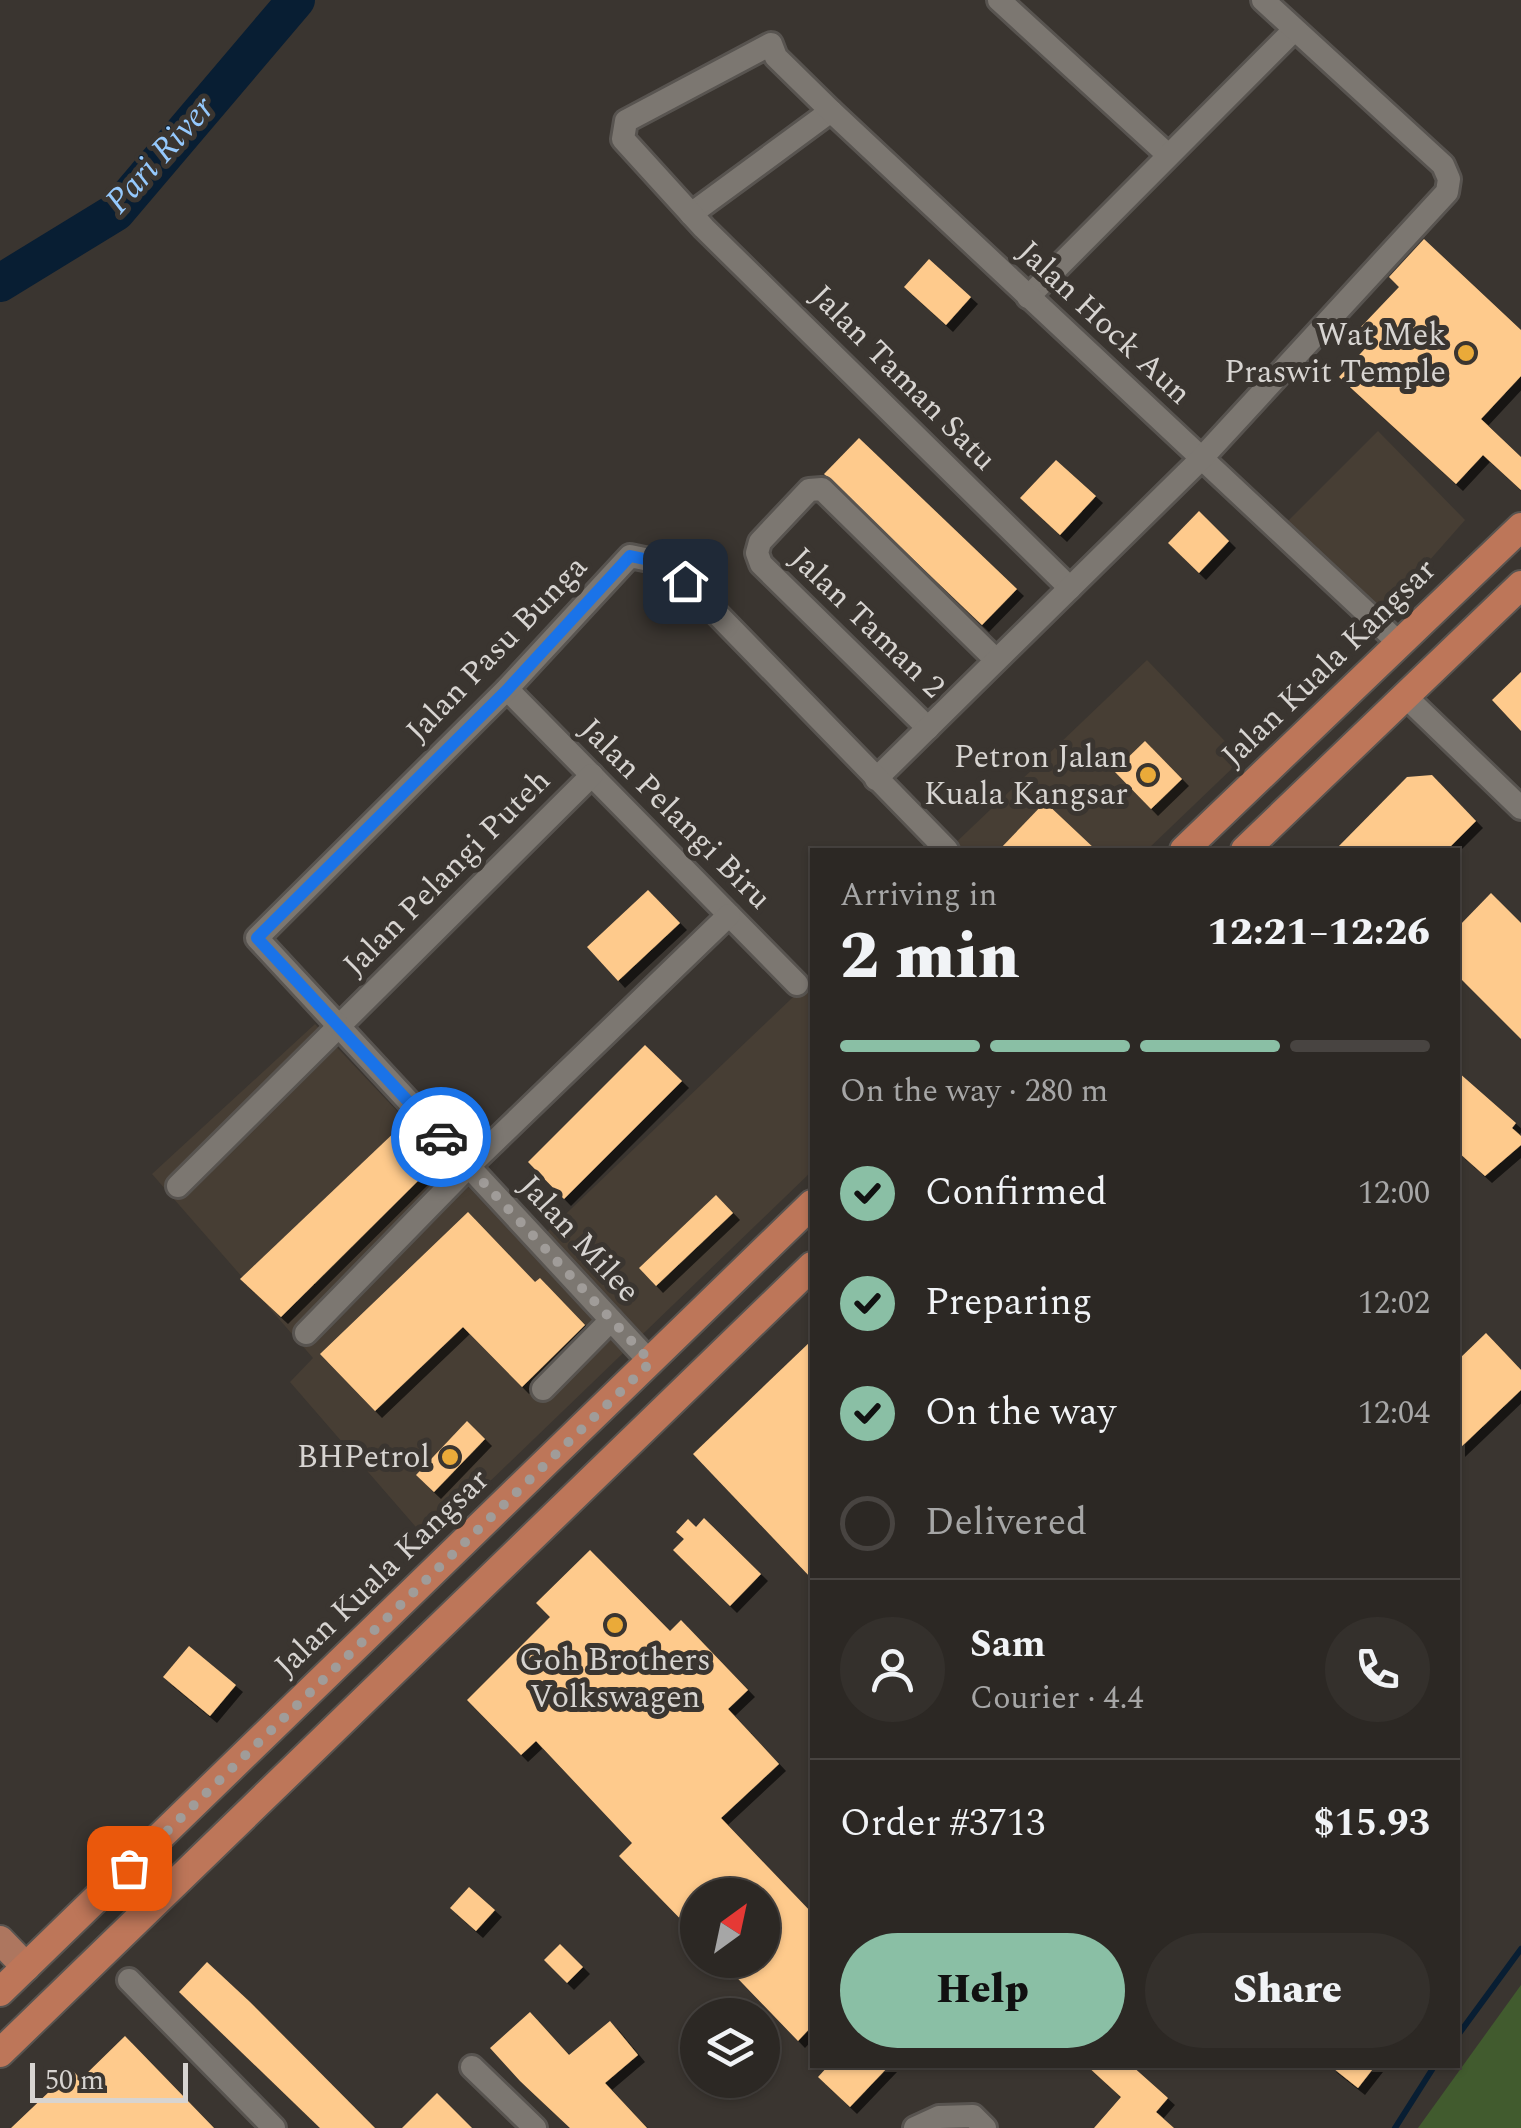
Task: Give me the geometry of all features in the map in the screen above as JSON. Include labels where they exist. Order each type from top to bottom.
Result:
[{"type":"highway","name":"Jalan Kuala Kangsar","points":[[1186,848],[1521,527]]},
{"type":"highway","points":[[1247,848],[1521,585]]},
{"type":"highway","name":"Jalan Kuala Kangsar","points":[[0,1992],[810,1206]]},
{"type":"highway","points":[[0,2054],[810,1268]]},
{"type":"highway","points":[[0,2035],[25,2004],[26,1967],[42,1972],[62,1969],[138,1903],[156,1890],[171,1888]]},
{"type":"main road","points":[[0,1940],[26,1967]]},
{"type":"street","points":[[999,0],[1167,154]]},
{"type":"street","points":[[876,779],[1201,459],[1447,192],[1450,179],[1443,164],[1263,0]]},
{"type":"street","points":[[1028,297],[1294,30]]},
{"type":"street","name":"Jalan Hock Aun","points":[[771,44],[776,57],[831,111],[1400,644]]},
{"type":"street","name":"Jalan Taman Satu","points":[[771,44],[626,121],[621,132],[691,214],[1070,588]]},
{"type":"street","points":[[691,214],[831,111]]},
{"type":"street","name":"Jalan Taman 2","points":[[928,728],[762,564],[757,552],[760,542],[809,490],[822,489],[996,660]]},
{"type":"street","name":"Jalan Pasu Bunga","points":[[257,938],[507,690],[630,556],[654,561],[685,581],[945,848]]},
{"type":"street","name":"Jalan Pelangi Biru","points":[[507,690],[797,984]]},
{"type":"street","points":[[1406,696],[1521,808]]},
{"type":"street","name":"Jalan Pelangi Puteh","points":[[178,1186],[592,776]]},
{"type":"street","points":[[306,1333],[468,1167],[729,915]]},
{"type":"street","name":"Jalan Milee","points":[[257,938],[651,1362]]},
{"type":"street","points":[[543,1389],[611,1320]]},
{"type":"street","points":[[129,1980],[274,2128]]},
{"type":"street","points":[[472,2066],[535,2128]]},
{"type":"street","points":[[916,2128],[939,2116],[974,2116],[984,2128]]},
{"type":"shaded area","points":[[1378,431],[1465,520],[1377,620],[1278,531]]},
{"type":"shaded area","points":[[1147,660],[1242,759],[1149,848],[950,848]]},
{"type":"shaded area","points":[[810,981],[810,1173],[428,1541],[290,1382],[313,1358],[152,1174],[315,1024],[528,1250]]},
{"type":"green space","points":[[1521,1985],[1521,2128],[1418,2128]]},
{"type":"building","points":[[1424,239],[1521,330],[1521,376],[1481,419],[1521,457],[1521,490],[1483,455],[1456,484],[1339,377],[1371,342],[1358,330],[1399,287],[1389,277]]},
{"type":"building","points":[[929,259],[971,297],[946,325],[904,287]]},
{"type":"building","points":[[859,438],[1017,589],[982,625],[824,474]]},
{"type":"building","points":[[1056,460],[1096,496],[1060,535],[1020,498]]},
{"type":"building","points":[[1199,511],[1229,541],[1199,573],[1168,543]]},
{"type":"building","points":[[1521,672],[1521,731],[1492,700]]},
{"type":"building","name":"Petron Jalan Kuala Kangsar","points":[[1145,741],[1182,779],[1151,809],[1114,771]]},
{"type":"building","points":[[1432,775],[1476,821],[1449,848],[1337,848],[1407,777]]},
{"type":"building","points":[[1045,802],[1094,848],[1001,848]]},
{"type":"building","points":[[648,890],[680,923],[618,981],[587,947]]},
{"type":"building","points":[[1491,893],[1521,923],[1521,1039],[1460,978],[1460,925]]},
{"type":"building","points":[[645,1045],[682,1081],[564,1199],[528,1162]]},
{"type":"building","points":[[1460,1074],[1516,1123],[1512,1128],[1521,1136],[1521,1145],[1485,1176],[1460,1154]]},
{"type":"building","points":[[399,1128],[433,1166],[281,1317],[240,1279]]},
{"type":"building","points":[[716,1195],[733,1213],[656,1286],[639,1268]]},
{"type":"building","points":[[468,1212],[535,1282],[540,1278],[585,1325],[522,1387],[463,1327],[375,1411],[320,1354]]},
{"type":"building","points":[[1486,1333],[1521,1370],[1521,1390],[1460,1448],[1460,1358]]},
{"type":"building","points":[[810,1342],[810,1577],[693,1454]]},
{"type":"building","name":"BHPetrol","points":[[467,1421],[485,1439],[434,1492],[416,1475]]},
{"type":"building","points":[[704,1518],[761,1574],[730,1606],[673,1550],[684,1539],[676,1532],[688,1519],[696,1527]]},
{"type":"building","points":[[590,1550],[670,1631],[681,1620],[748,1690],[728,1709],[779,1764],[721,1818],[778,1878],[680,1878],[680,1919],[619,1856],[632,1843],[536,1741],[521,1755],[467,1700],[550,1617],[536,1603]]},
{"type":"building","points":[[189,1646],[236,1685],[210,1716],[163,1677]]},
{"type":"building","points":[[780,1880],[810,1911],[810,2028],[798,2041],[780,2022],[780,1998],[757,1998],[737,1978],[780,1978]]},
{"type":"building","points":[[469,1887],[495,1910],[476,1931],[450,1908]]},
{"type":"building","points":[[560,1944],[583,1967],[567,1983],[544,1960]]},
{"type":"building","points":[[207,1962],[375,2128],[320,2128],[179,1992]]},
{"type":"building","points":[[530,2012],[569,2055],[610,2021],[638,2055],[605,2083],[647,2128],[570,2128],[520,2081],[490,2048]]},
{"type":"building","points":[[125,2036],[214,2128],[11,2128],[72,2070],[81,2079]]},
{"type":"building","points":[[826,2068],[887,2068],[850,2107],[818,2077]]},
{"type":"building","points":[[1089,2068],[1134,2068],[1168,2098],[1156,2112],[1174,2128],[1094,2128],[1121,2097]]},
{"type":"building","points":[[1333,2068],[1374,2068],[1358,2088]]},
{"type":"building","points":[[437,2093],[472,2128],[402,2128]]},
{"type":"waterway","name":"Pari River","points":[[0,283],[116,212],[296,0]]},
{"type":"waterway","points":[[1460,2032],[1521,1949]]},
{"type":"waterway","points":[[1395,2128],[1433,2068]]},
{"type":"way so far","points":[[129,1868],[651,1362],[441,1137]]},
{"type":"place","name":"Wat Mek Praswit Temple","points":[[1466,353]]},
{"type":"place","name":"Petron Jalan Kuala Kangsar","points":[[1148,775]]},
{"type":"place","name":"BHPetrol","points":[[450,1457]]},
{"type":"place","name":"Goh Brothers Volkswagen","points":[[615,1625]]},
{"type":"route","points":[[441,1137],[257,938],[507,690],[630,556],[654,561],[685,581]]}]
